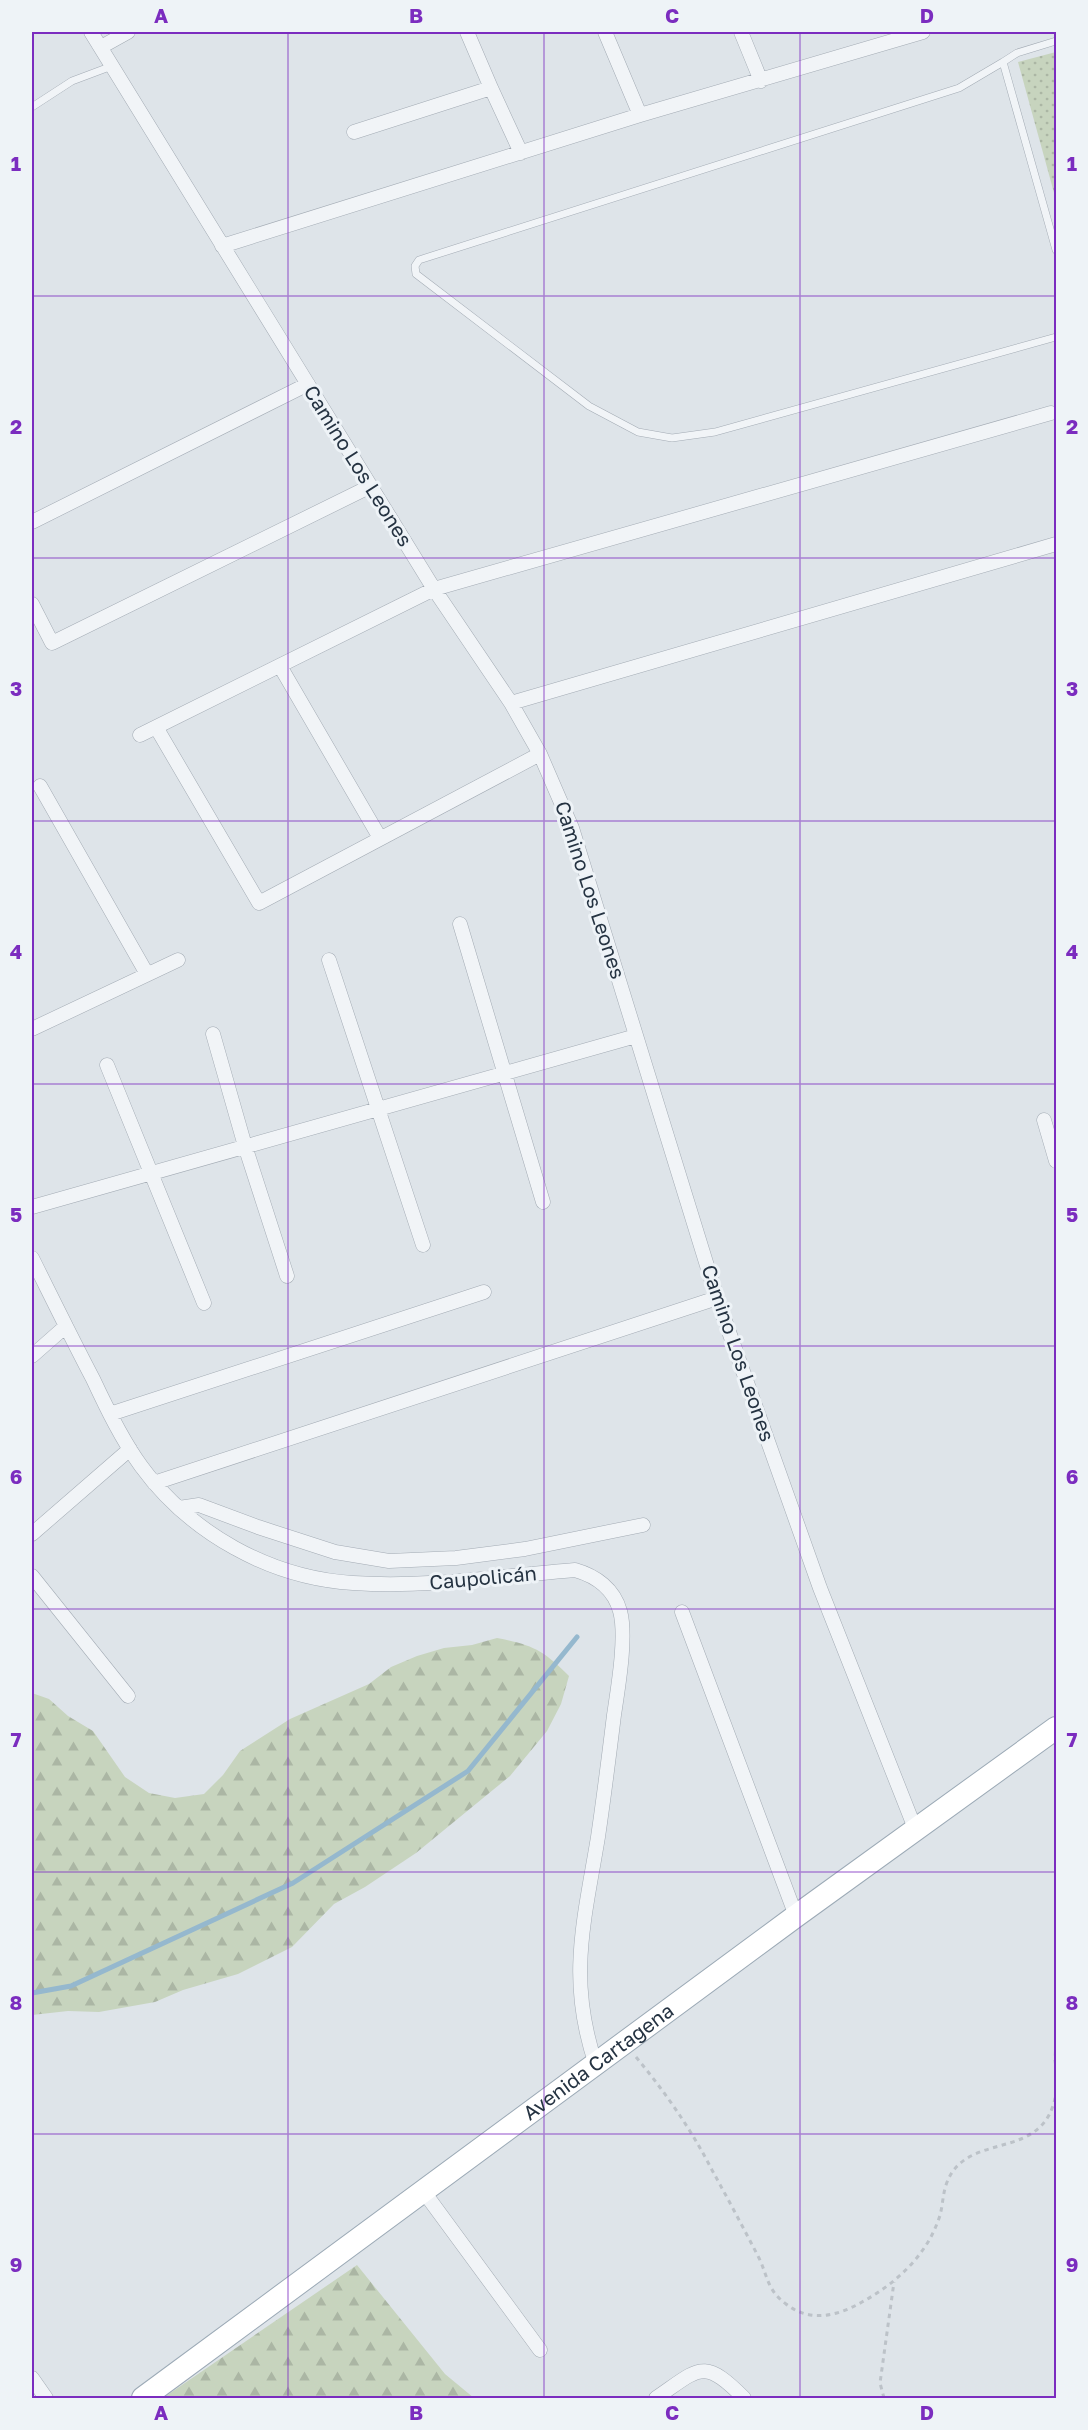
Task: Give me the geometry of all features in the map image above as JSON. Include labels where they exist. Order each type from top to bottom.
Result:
[{"type":"main road","name":"Avenida Cartagena","points":[[143,2398],[626,2044],[796,1916],[1056,1728]]},
{"type":"street","name":"Camino Los Leones","points":[[91,32],[434,589],[511,703],[540,754],[572,828],[717,1298],[820,1588],[916,1831]]},
{"type":"street","points":[[101,47],[128,32]]},
{"type":"street","points":[[467,32],[521,153]]},
{"type":"street","points":[[605,32],[640,115]]},
{"type":"street","points":[[741,32],[761,81]]},
{"type":"street","points":[[872,32],[878,45]]},
{"type":"street","points":[[222,246],[640,115],[923,32]]},
{"type":"street","points":[[354,132],[491,88]]},
{"type":"street","points":[[32,522],[308,384]]},
{"type":"street","points":[[140,735],[434,589],[1051,413]]},
{"type":"street","points":[[32,604],[52,643],[371,486]]},
{"type":"street","points":[[511,703],[1056,544]]},
{"type":"street","points":[[280,666],[380,838]]},
{"type":"street","points":[[156,727],[258,903],[540,754]]},
{"type":"street","points":[[40,786],[147,974]]},
{"type":"street","points":[[460,924],[543,1202]]},
{"type":"street","points":[[32,1029],[178,960]]},
{"type":"street","points":[[329,960],[423,1245]]},
{"type":"street","points":[[213,1034],[245,1146],[287,1276]]},
{"type":"street","points":[[32,1207],[636,1036]]},
{"type":"street","points":[[107,1065],[204,1303]]},
{"type":"street","points":[[1044,1120],[1056,1161]]},
{"type":"street","name":"Caupolicán","points":[[32,1258],[110,1414],[130,1449],[154,1483],[198,1524],[239,1551],[261,1561],[308,1576],[352,1583],[439,1584],[575,1570],[594,1578],[610,1592],[620,1611],[622,1622],[619,1682],[579,1961],[579,1989],[583,2021],[596,2065]]},
{"type":"street","points":[[110,1414],[484,1292]]},
{"type":"street","points":[[154,1483],[717,1298]]},
{"type":"street","points":[[32,1356],[66,1326]]},
{"type":"street","points":[[32,1534],[130,1449]]},
{"type":"street","points":[[179,1508],[199,1505],[335,1552],[389,1562],[456,1558],[525,1549],[643,1525]]},
{"type":"street","points":[[32,1576],[128,1696]]},
{"type":"street","points":[[682,1612],[796,1916]]},
{"type":"street","points":[[424,2192],[540,2350]]},
{"type":"street","points":[[656,2398],[693,2374],[705,2370],[723,2377],[744,2398]]},
{"type":"street","points":[[32,2378],[46,2398]]},
{"type":"lane","points":[[1056,41],[1017,53],[959,87],[418,260],[415,266],[416,274],[589,406],[638,432],[672,438],[715,432],[1056,337]]},
{"type":"lane","points":[[1003,62],[1056,250]]},
{"type":"lane","points":[[32,107],[72,81],[112,66]]},
{"type":"path","points":[[1056,2042],[1056,2068]]},
{"type":"path","points":[[626,2044],[651,2075],[694,2138],[760,2261],[766,2280],[777,2297],[798,2312],[824,2317],[860,2304],[894,2282],[915,2260],[931,2237],[938,2221],[946,2185],[955,2168],[962,2161],[979,2152],[1029,2137],[1047,2119],[1053,2108],[1056,2093]]},
{"type":"path","points":[[884,2398],[880,2384],[894,2282]]},
{"type":"green space","points":[[1056,52],[1056,200],[1018,62]]},
{"type":"green space","points":[[497,1638],[520,1643],[537,1650],[569,1676],[561,1704],[547,1731],[510,1776],[416,1853],[365,1887],[334,1904],[292,1947],[238,1974],[183,1990],[155,2002],[99,2012],[68,2011],[32,2015],[32,1693],[49,1699],[68,1716],[93,1731],[125,1777],[149,1793],[175,1798],[204,1794],[223,1775],[240,1751],[290,1719],[369,1684],[391,1667],[444,1648],[472,1645]]},
{"type":"green space","points":[[357,2265],[445,2374],[474,2398],[163,2398]]},
{"type":"waterway","points":[[32,1993],[71,1986],[293,1883],[468,1771],[577,1637]]}]
